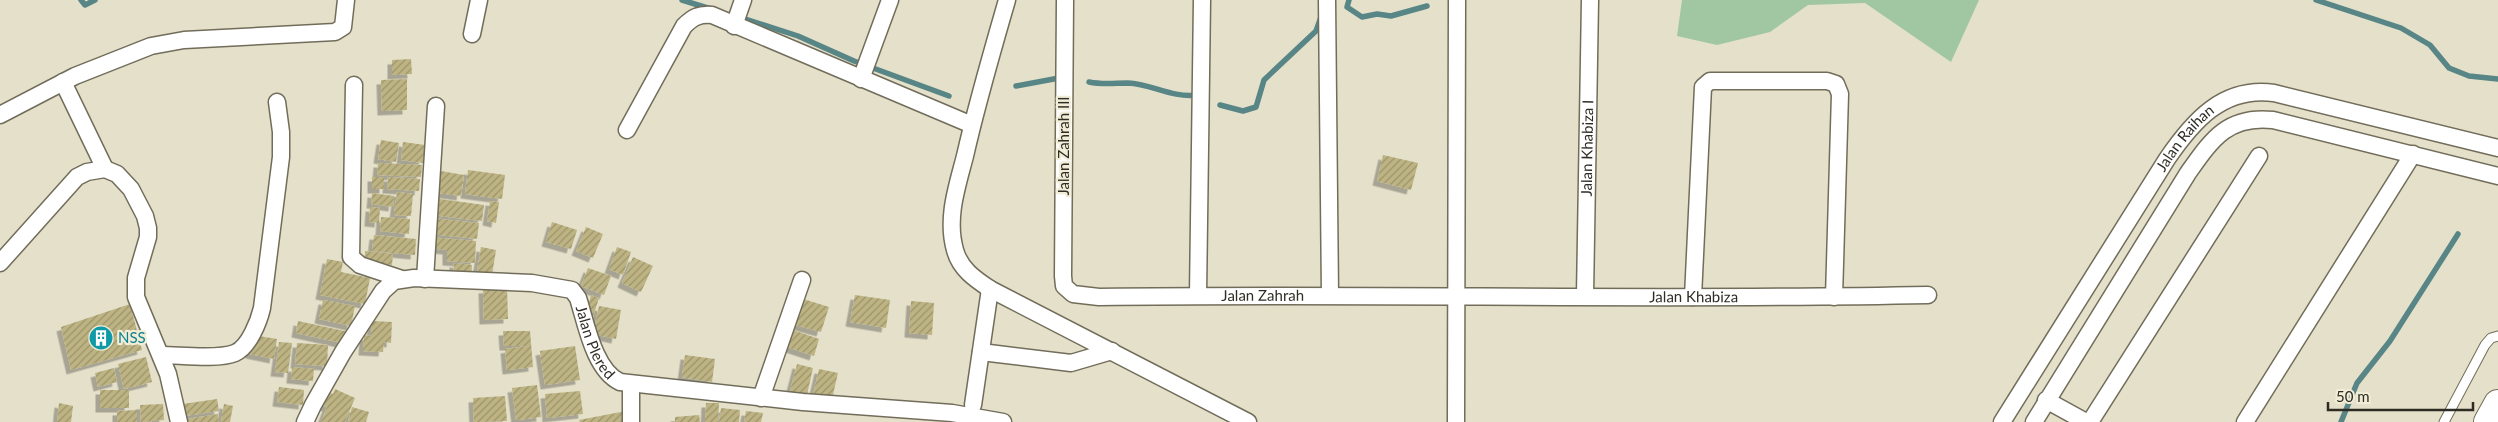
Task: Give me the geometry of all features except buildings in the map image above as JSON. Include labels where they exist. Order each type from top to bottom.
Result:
[{"type":"highway","points":[[2488,422],[2498,404]]},
{"type":"street","points":[[0,115],[63,82],[135,51],[184,40],[335,32],[343,27],[346,0]]},
{"type":"street","points":[[472,34],[479,0]]},
{"type":"street","points":[[735,23],[742,0]]},
{"type":"street","points":[[862,76],[890,0]]},
{"type":"street","points":[[1007,0],[972,125],[952,210],[952,234],[961,264],[973,277],[990,289],[1248,422]]},
{"type":"street","name":"Jalan Zahrah III","points":[[1065,0],[1062,276],[1064,286],[1068,291]]},
{"type":"street","points":[[1198,296],[1202,0]]},
{"type":"street","points":[[1327,0],[1330,295]]},
{"type":"street","points":[[1456,422],[1458,297],[1457,0]]},
{"type":"street","name":"Jalan Khabiza I","points":[[1585,296],[1590,0]]},
{"type":"street","points":[[627,130],[684,26],[692,18],[712,15],[862,76],[972,125]]},
{"type":"street","points":[[1693,296],[1703,87],[1710,81],[1716,80],[1818,81],[1833,82],[1839,88],[1834,297]]},
{"type":"street","points":[[63,82],[105,169]]},
{"type":"street","name":"Jalan Plered","points":[[354,85],[351,257],[360,265],[402,279],[532,283],[572,290],[578,298],[602,367],[612,379],[631,384],[761,398],[886,415],[974,416],[1003,422]]},
{"type":"street","name":"Jalan Raihan","points":[[2002,422],[2190,127],[2205,113],[2229,99],[2244,94],[2265,92],[2498,148]]},
{"type":"street","points":[[162,355],[220,356],[235,353],[244,345],[254,328],[262,308],[281,157],[281,132],[277,102]]},
{"type":"street","points":[[425,279],[436,106]]},
{"type":"street","points":[[2354,139],[2361,114]]},
{"type":"street","name":"Jalan Raihan","points":[[2034,422],[2166,208],[2210,144],[2220,133],[2235,123],[2253,119],[2273,120],[2498,176]]},
{"type":"street","points":[[2245,422],[2413,154]]},
{"type":"street","points":[[2046,400],[2088,422],[2259,156]]},
{"type":"street","points":[[0,263],[77,177],[87,172],[105,169],[117,174],[138,200],[145,216],[148,237],[135,287],[139,305],[162,355],[173,389],[179,422]]},
{"type":"street","points":[[2145,195],[2166,208]]},
{"type":"street","points":[[305,422],[328,377],[378,299],[389,284],[402,279]]},
{"type":"street","points":[[761,398],[802,280]]},
{"type":"street","points":[[973,405],[990,289]]},
{"type":"street","name":"Jalan Zahrah","points":[[1068,291],[1086,297],[1330,295],[1458,297]]},
{"type":"street","name":"Jalan Khabiza","points":[[1458,297],[1834,297],[1928,295]]},
{"type":"street","points":[[981,352],[1071,363],[1112,351]]},
{"type":"street","points":[[631,384],[631,422]]},
{"type":"lane","points":[[2444,422],[2485,345],[2491,338],[2498,336]]},
{"type":"green space","points":[[1682,0],[1979,0],[1951,62],[1865,3],[1808,5],[1770,32],[1717,45],[1677,36]]},
{"type":"waterway","points":[[81,0],[85,5],[95,0]]},
{"type":"waterway","points":[[682,0],[711,9]]},
{"type":"waterway","points":[[1349,0],[1347,7],[1362,17],[1377,14],[1391,16],[1427,6]]},
{"type":"waterway","points":[[2316,0],[2401,28],[2430,45],[2449,68],[2469,76],[2498,79]]},
{"type":"waterway","points":[[739,17],[798,36],[854,61],[949,96]]},
{"type":"waterway","points":[[1220,105],[1243,111],[1256,107],[1264,80],[1316,31],[1321,17]]},
{"type":"waterway","points":[[1016,86],[1059,78]]},
{"type":"waterway","points":[[1089,82],[1137,84],[1179,95],[1197,95]]},
{"type":"waterway","points":[[2341,422],[2357,383],[2390,341],[2458,234]]},
{"type":"place","name":"NSS","points":[[101,338]]}]
